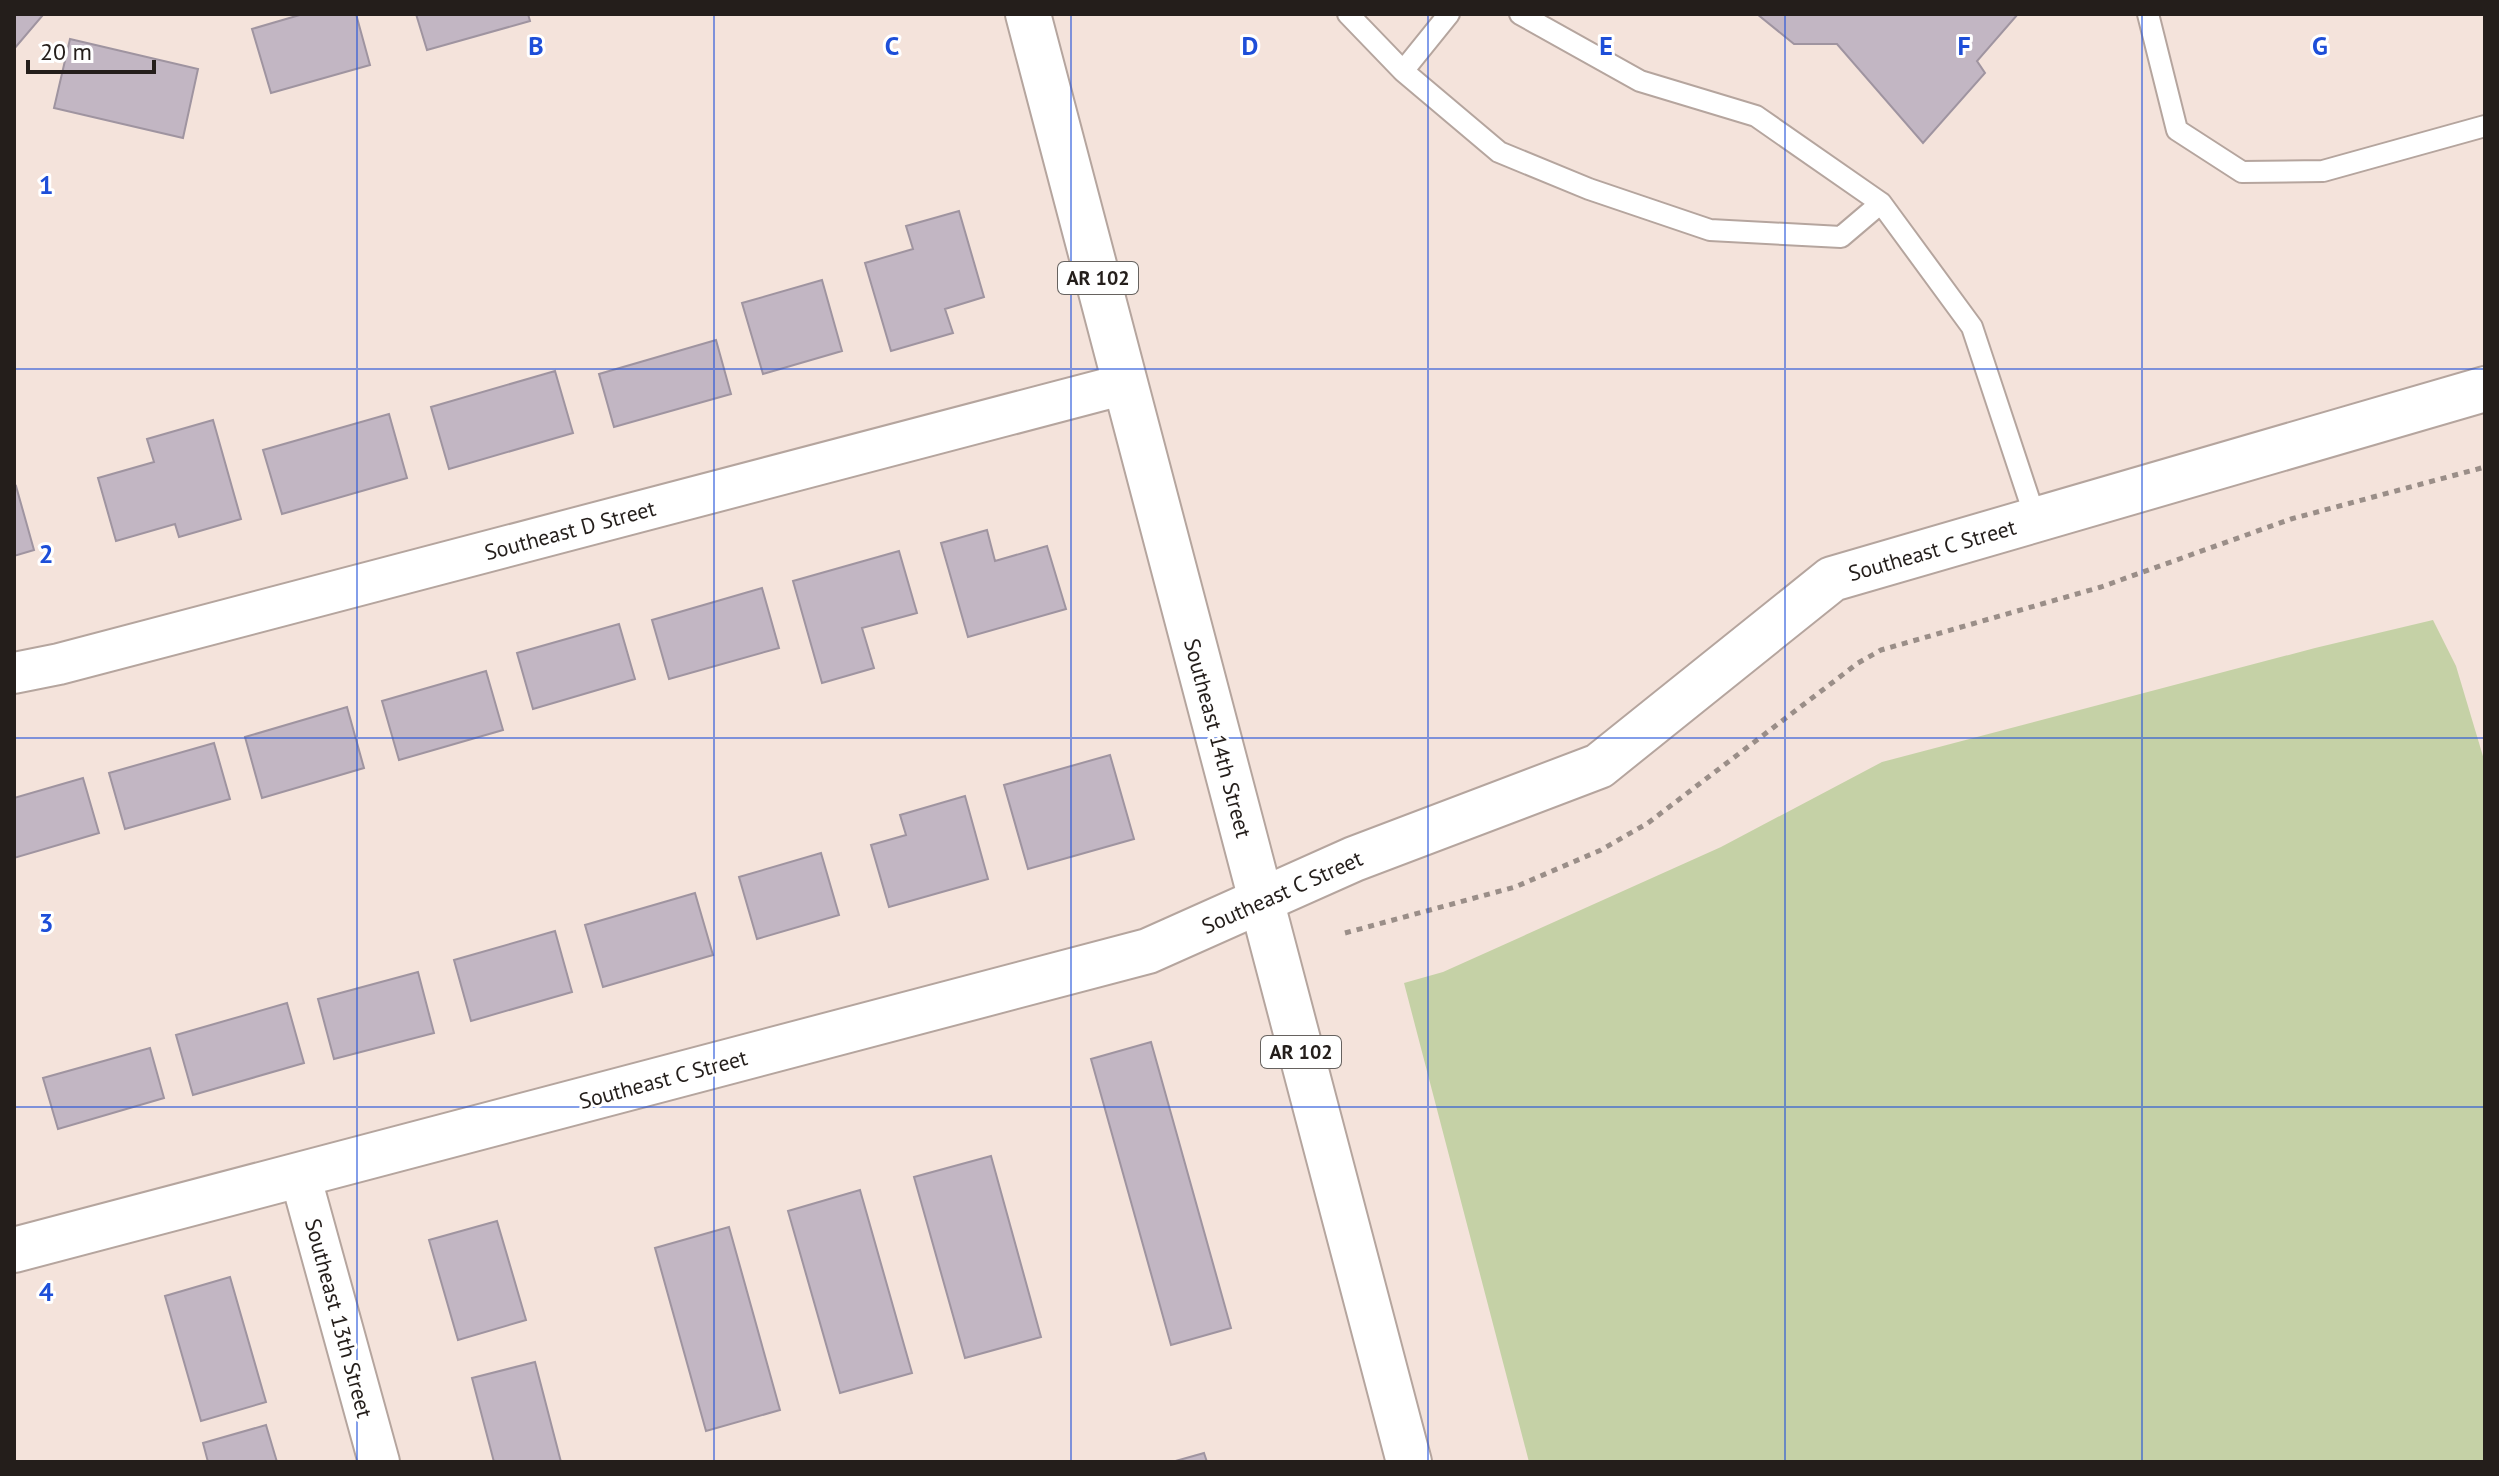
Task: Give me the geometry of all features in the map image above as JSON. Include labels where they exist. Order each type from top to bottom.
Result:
[{"type":"street","name":"Southeast 14th Street","points":[[1028,14],[1409,1462]]},
{"type":"street","name":"Southeast D Street","points":[[14,673],[74,660],[1125,384]]},
{"type":"street","name":"Southeast C Street","points":[[14,1250],[1148,951],[1354,859],[1599,766],[1832,579],[2485,389]]},
{"type":"street","name":"Southeast 13th Street","points":[[300,1175],[379,1462]]},
{"type":"lane","points":[[1348,14],[1403,71],[1499,152],[1589,189],[1710,230],[1841,237],[1881,203]]},
{"type":"lane","points":[[1403,71],[1449,14]]},
{"type":"lane","points":[[1520,14],[1640,81],[1756,116],[1881,203],[1972,327],[2036,520]]},
{"type":"lane","points":[[2148,14],[2177,130],[2242,172],[2323,171],[2485,126]]},
{"type":"path","points":[[1345,933],[1515,887],[1601,850],[1648,823],[1858,663],[1881,650],[2101,587],[2291,519],[2485,467]]},
{"type":"green space","points":[[2433,620],[2456,666],[2485,763],[2485,1462],[1529,1462],[1404,983],[1443,972],[1721,847],[1882,762]]},
{"type":"building","points":[[14,14],[43,15],[14,49]]},
{"type":"building","points":[[303,14],[356,14],[370,65],[271,93],[252,29]]},
{"type":"building","points":[[416,14],[528,14],[530,21],[427,50]]},
{"type":"building","points":[[1757,14],[2018,14],[1977,61],[1985,73],[1923,143],[1837,44],[1794,44]]},
{"type":"building","points":[[70,39],[198,69],[183,138],[54,108]]},
{"type":"building","points":[[959,211],[984,297],[945,309],[953,333],[891,351],[865,263],[913,249],[906,226]]},
{"type":"building","points":[[822,280],[842,351],[763,374],[742,303]]},
{"type":"building","points":[[716,340],[731,394],[614,427],[599,374]]},
{"type":"building","points":[[555,371],[573,433],[449,469],[431,407]]},
{"type":"building","points":[[389,414],[407,478],[282,514],[263,450]]},
{"type":"building","points":[[213,420],[241,519],[179,537],[175,524],[116,541],[98,478],[154,462],[147,439]]},
{"type":"building","points":[[14,487],[34,550],[14,556]]},
{"type":"building","points":[[987,530],[995,561],[1047,546],[1066,609],[968,637],[941,543]]},
{"type":"building","points":[[899,551],[917,613],[862,628],[874,668],[822,683],[793,581]]},
{"type":"building","points":[[762,588],[779,648],[669,679],[652,620]]},
{"type":"building","points":[[619,624],[635,679],[533,709],[517,653]]},
{"type":"building","points":[[486,671],[503,730],[399,760],[382,701]]},
{"type":"building","points":[[347,707],[364,768],[262,798],[245,737]]},
{"type":"building","points":[[214,743],[230,799],[125,829],[109,773]]},
{"type":"building","points":[[1110,755],[1134,839],[1028,869],[1004,785]]},
{"type":"building","points":[[83,778],[99,833],[14,858],[14,798]]},
{"type":"building","points":[[965,796],[988,879],[889,907],[871,845],[906,835],[900,815]]},
{"type":"building","points":[[821,853],[839,915],[757,939],[739,877]]},
{"type":"building","points":[[695,893],[713,955],[603,987],[585,925]]},
{"type":"building","points":[[555,931],[572,992],[471,1021],[454,960]]},
{"type":"building","points":[[418,972],[434,1033],[334,1059],[318,999]]},
{"type":"building","points":[[287,1003],[304,1063],[193,1095],[176,1035]]},
{"type":"building","points":[[1151,1042],[1231,1328],[1171,1345],[1091,1059]]},
{"type":"building","points":[[150,1048],[164,1098],[58,1129],[43,1078]]},
{"type":"building","points":[[991,1156],[1041,1337],[965,1358],[914,1177]]},
{"type":"building","points":[[860,1190],[912,1373],[840,1393],[788,1211]]},
{"type":"building","points":[[497,1221],[526,1320],[458,1340],[429,1240]]},
{"type":"building","points":[[729,1227],[780,1410],[706,1431],[655,1248]]},
{"type":"building","points":[[230,1277],[266,1402],[201,1421],[165,1296]]},
{"type":"building","points":[[535,1362],[561,1462],[494,1462],[472,1378]]},
{"type":"building","points":[[266,1425],[277,1462],[208,1462],[203,1443]]},
{"type":"building","points":[[1204,1453],[1207,1462],[1172,1462]]}]
